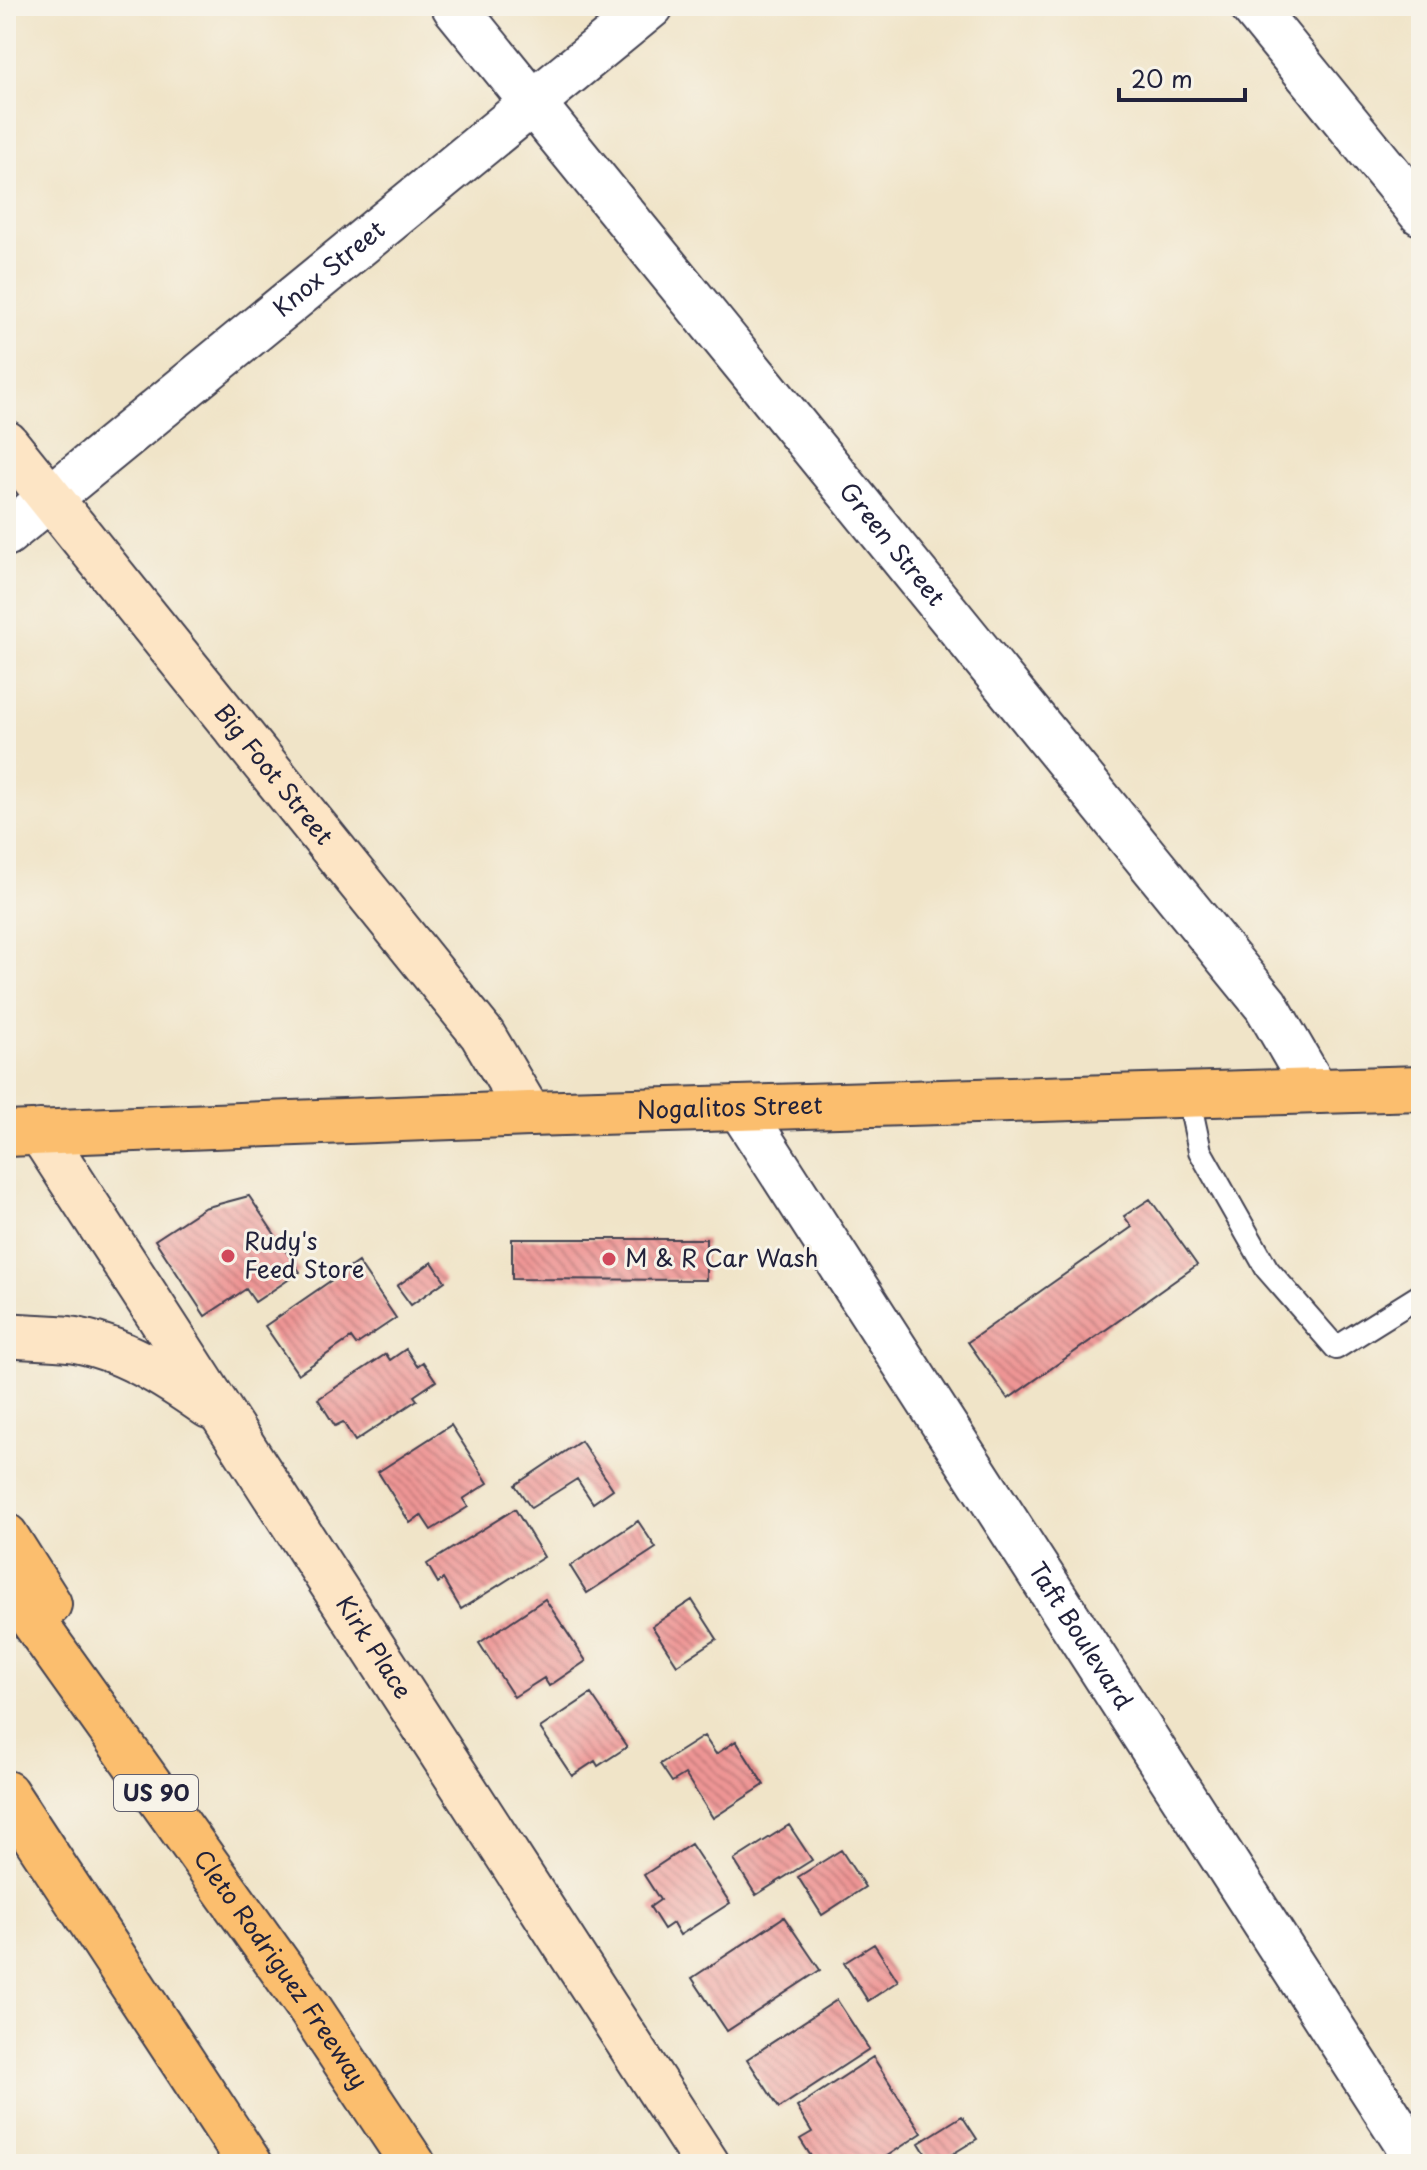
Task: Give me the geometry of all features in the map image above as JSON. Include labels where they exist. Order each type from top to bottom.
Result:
[{"type":"main road","name":"Big Foot Street","points":[[6,443],[482,1034],[529,1114]]},
{"type":"main road","name":"Nogalitos Street","points":[[17,1138],[529,1114],[1421,1088]]},
{"type":"main road","name":"Kirk Place","points":[[17,1138],[224,1417],[707,2164]]},
{"type":"main road","points":[[6,1335],[71,1340],[120,1353],[165,1375],[224,1417]]},
{"type":"main road","points":[[6,1536],[306,2003]]},
{"type":"main road","name":"Cleto Rodriguez Freeway","points":[[6,1583],[306,2003],[413,2164]]},
{"type":"main road","points":[[10,1801],[250,2164]]},
{"type":"street","name":"Green Street","points":[[454,6],[1266,1005],[1316,1091]]},
{"type":"street","name":"Knox Street","points":[[6,534],[651,6]]},
{"type":"street","points":[[1252,6],[1421,213]]},
{"type":"street","name":"Taft Boulevard","points":[[740,1108],[1420,2164]]},
{"type":"lane","points":[[1188,1095],[1200,1151],[1267,1269],[1336,1348],[1421,1295]]},
{"type":"building","name":"Rudy's Feed Store","points":[[249,1196],[300,1272],[255,1302],[246,1289],[205,1316],[155,1240],[204,1208]]},
{"type":"building","points":[[1150,1199],[1197,1265],[1008,1399],[968,1342],[1132,1227],[1124,1216]]},
{"type":"building","name":"M & R Car Wash","points":[[512,1239],[706,1239],[706,1280],[512,1279]]},
{"type":"building","points":[[358,1262],[396,1318],[356,1345],[351,1338],[298,1374],[265,1326]]},
{"type":"building","points":[[432,1262],[445,1281],[411,1305],[397,1286]]},
{"type":"building","points":[[406,1349],[417,1366],[423,1362],[436,1381],[414,1396],[417,1400],[355,1441],[343,1422],[335,1426],[318,1399],[386,1354],[390,1360]]},
{"type":"building","points":[[451,1425],[488,1483],[463,1499],[468,1507],[431,1530],[421,1515],[410,1523],[378,1472]]},
{"type":"building","points":[[581,1441],[613,1489],[593,1503],[577,1479],[531,1508],[515,1485]]},
{"type":"building","points":[[515,1509],[544,1557],[461,1609],[443,1579],[438,1583],[427,1564]]},
{"type":"building","points":[[638,1521],[656,1548],[587,1593],[570,1566]]},
{"type":"building","points":[[545,1599],[586,1661],[549,1686],[544,1678],[514,1697],[479,1643]]},
{"type":"building","points":[[692,1600],[717,1639],[677,1665],[652,1626]]},
{"type":"building","points":[[591,1694],[627,1747],[598,1766],[595,1761],[572,1776],[540,1728]]},
{"type":"building","points":[[704,1736],[716,1754],[736,1741],[764,1785],[713,1818],[685,1774],[672,1782],[660,1764]]},
{"type":"building","points":[[789,1825],[812,1860],[756,1895],[734,1860]]},
{"type":"building","points":[[691,1844],[730,1903],[680,1935],[673,1923],[664,1929],[650,1907],[660,1900],[644,1875]]},
{"type":"building","points":[[841,1850],[865,1887],[822,1915],[798,1877]]},
{"type":"building","points":[[784,1917],[820,1970],[727,2031],[692,1978]]},
{"type":"building","points":[[874,1944],[898,1981],[868,2001],[844,1963]]},
{"type":"building","points":[[837,2000],[869,2049],[779,2108],[747,2059]]},
{"type":"building","points":[[873,2057],[922,2133],[875,2164],[816,2164],[800,2139],[812,2132],[797,2107]]},
{"type":"building","points":[[962,2116],[977,2139],[932,2164],[919,2143]]},
{"type":"place","name":"Rudy's Feed Store","points":[[228,1256]]},
{"type":"place","name":"M & R Car Wash","points":[[609,1259]]}]
